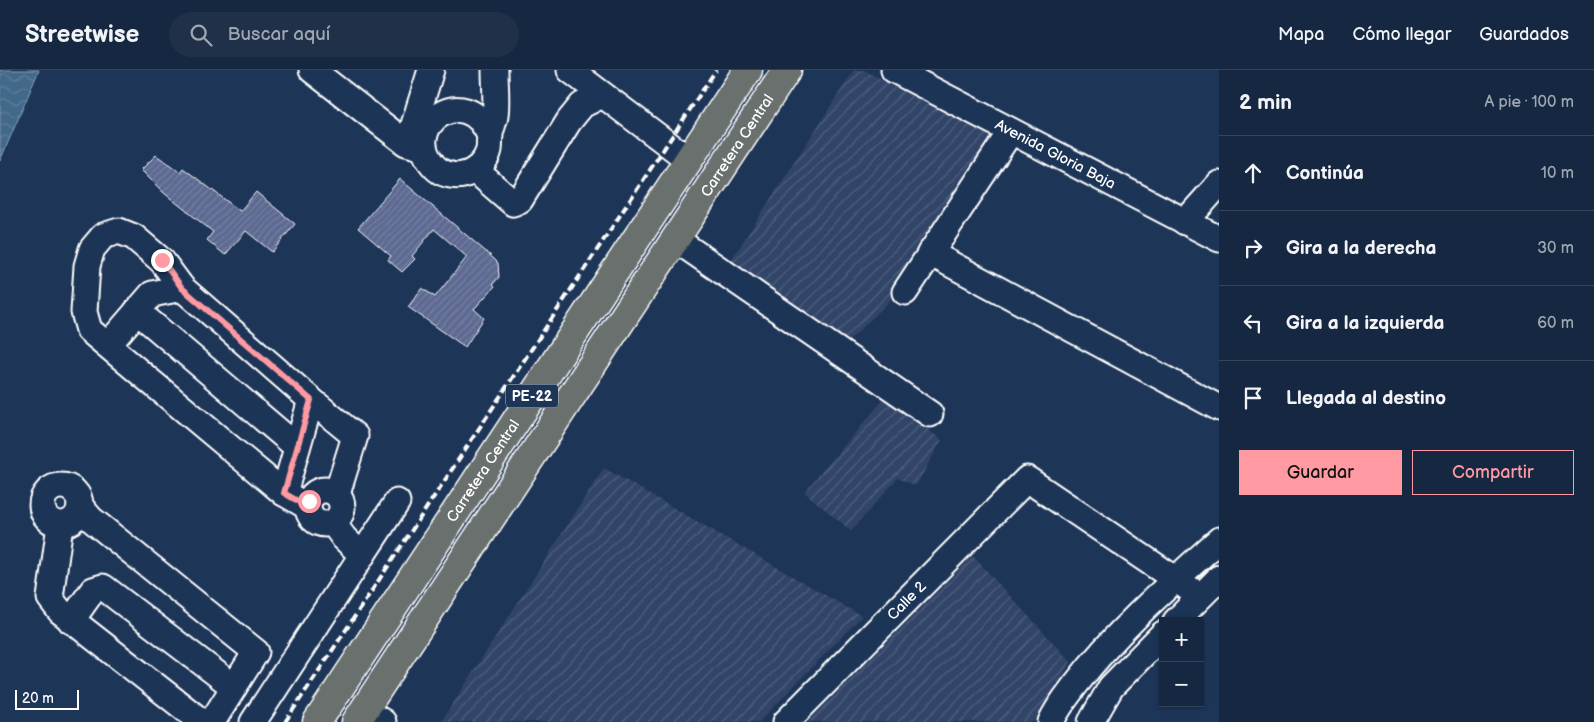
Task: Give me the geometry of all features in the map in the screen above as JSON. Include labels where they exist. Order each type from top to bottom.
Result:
[{"type":"highway","name":"Carretera Central","points":[[317,722],[748,70]]},
{"type":"highway","name":"Carretera Central","points":[[367,718],[675,239],[787,70]]},
{"type":"street","points":[[312,70],[406,143],[439,114],[451,109],[464,110],[476,115],[485,124],[490,136]]},
{"type":"street","points":[[333,70],[415,134],[429,161],[438,170],[450,175],[462,175],[475,170],[484,161],[489,149],[495,115],[495,70]]},
{"type":"street","points":[[415,134],[420,70]]},
{"type":"street","points":[[415,134],[432,70]]},
{"type":"street","points":[[476,115],[481,100],[482,70]]},
{"type":"street","points":[[570,70],[689,160]]},
{"type":"street","name":"Avenida Gloria Baja","points":[[894,70],[1219,240]]},
{"type":"street","points":[[475,170],[513,203],[520,200],[569,122],[582,106],[602,95]]},
{"type":"street","points":[[904,292],[1011,131]]},
{"type":"street","points":[[1185,222],[1219,184]]},
{"type":"street","points":[[308,507],[284,493],[90,330],[84,312],[87,266],[92,249],[104,236],[119,231],[134,237],[162,260],[182,288],[355,436],[337,494]]},
{"type":"street","points":[[675,239],[930,414]]},
{"type":"street","points":[[930,253],[1219,408]]},
{"type":"street","points":[[108,345],[152,294],[182,288]]},
{"type":"street","points":[[137,311],[297,447]]},
{"type":"street","points":[[284,493],[311,400]]},
{"type":"street","name":"Calle 2","points":[[786,722],[1027,478],[1175,579]]},
{"type":"street","points":[[58,486],[67,487],[74,491],[79,498],[80,506],[78,515],[73,520],[67,524],[60,525],[48,520],[42,510],[41,503],[44,495],[50,489],[58,486]]},
{"type":"street","points":[[331,490],[337,494],[341,499],[342,513],[333,523],[319,524],[313,520],[309,514],[308,507],[312,495],[318,491],[331,490]]},
{"type":"street","points":[[253,722],[397,502]]},
{"type":"street","points":[[80,506],[91,519],[256,652],[212,722]]},
{"type":"street","points":[[333,523],[344,538],[362,555]]},
{"type":"street","points":[[60,525],[50,598],[60,611],[72,621],[202,722]]},
{"type":"street","points":[[1051,722],[1055,712],[1096,658],[1175,579],[1219,540]]},
{"type":"street","points":[[1180,617],[1219,578]]},
{"type":"street","points":[[1175,579],[1200,596]]},
{"type":"street","points":[[72,621],[93,590],[103,587],[234,687]]},
{"type":"street","points":[[1091,722],[1111,687],[1159,638]]},
{"type":"shaded area","points":[[854,70],[864,70],[1001,142],[887,304],[838,351],[722,274]]},
{"type":"shaded area","points":[[885,398],[942,440],[916,486],[898,478],[851,531],[804,492]]},
{"type":"shaded area","points":[[604,468],[862,616],[759,722],[441,722]]},
{"type":"shaded area","points":[[972,555],[1071,662],[1034,722],[806,722]]},
{"type":"water","points":[[0,70],[39,70],[0,161]]},
{"type":"building","points":[[156,155],[180,172],[183,168],[240,211],[256,192],[295,224],[272,252],[246,231],[225,255],[207,240],[213,232],[164,193],[141,170]]},
{"type":"building","points":[[400,179],[498,263],[499,277],[493,284],[495,286],[474,309],[484,318],[465,347],[408,307],[422,288],[435,297],[467,257],[434,229],[412,256],[415,259],[402,272],[388,260],[391,256],[358,228]]},
{"type":"railway","points":[[285,722],[716,70]]},
{"type":"route","points":[[162,260],[182,288],[311,400],[284,493],[308,507],[309,501]]}]
